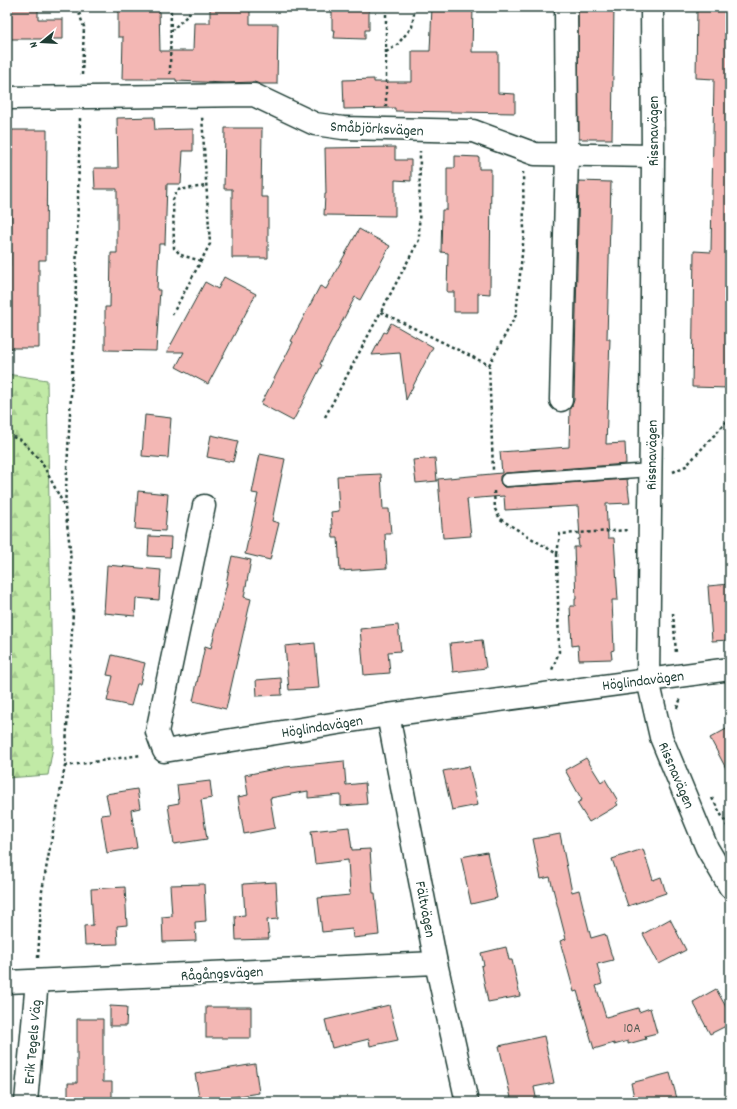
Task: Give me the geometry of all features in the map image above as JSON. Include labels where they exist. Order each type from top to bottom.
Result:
[{"type":"street","points":[[562,400],[566,154],[566,7]]},
{"type":"street","name":"Rissnavägen","points":[[652,7],[653,156],[648,680],[661,737],[707,848],[730,887]]},
{"type":"street","name":"Småbjörksvägen","points":[[7,98],[254,95],[315,124],[343,128],[473,131],[534,154],[653,156]]},
{"type":"street","points":[[164,751],[157,732],[204,506]]},
{"type":"street","name":"Höglindavägen","points":[[164,751],[388,715],[730,669]]},
{"type":"street","name":"Fältvägen","points":[[388,715],[436,963],[467,1102]]},
{"type":"street","name":"Rågångsvägen","points":[[7,982],[436,963]]},
{"type":"street","name":"Erik Tegels Väg","points":[[26,1102],[37,981]]},
{"type":"lane","points":[[507,480],[651,476]]},
{"type":"path","points":[[37,981],[42,891],[66,766],[73,611],[70,548],[65,507],[75,319],[84,27],[78,7]]},
{"type":"path","points":[[170,96],[172,31],[171,7]]},
{"type":"path","points":[[172,31],[189,14],[191,7]]},
{"type":"path","points":[[386,7],[386,129]]},
{"type":"path","points":[[386,53],[396,46],[412,27],[415,7]]},
{"type":"path","points":[[172,315],[210,244],[201,96]]},
{"type":"path","points":[[326,417],[419,240],[420,130]]},
{"type":"path","points":[[489,365],[516,315],[524,234],[522,149]]},
{"type":"path","points":[[201,261],[181,254],[174,248],[173,200],[177,190],[206,186]]},
{"type":"path","points":[[651,476],[686,466],[730,418]]},
{"type":"path","points":[[7,435],[21,440],[41,461],[65,507]]},
{"type":"path","points":[[557,554],[560,534],[650,528]]},
{"type":"path","points":[[66,766],[164,751]]},
{"type":"green space","points":[[7,374],[47,380],[53,747],[48,775],[7,778]]},
{"type":"building","points":[[7,7],[38,7],[38,19],[63,19],[63,39],[7,39]]},
{"type":"building","points":[[118,7],[159,7],[160,51],[193,51],[194,23],[210,23],[210,7],[250,7],[250,24],[278,24],[277,84],[260,84],[254,82],[226,83],[176,81],[176,79],[122,79],[123,37],[118,37]]},
{"type":"building","points":[[332,7],[369,7],[369,30],[365,30],[365,39],[334,38],[335,30],[332,30]]},
{"type":"building","points":[[432,7],[473,7],[472,52],[498,52],[498,93],[515,94],[515,113],[395,111],[395,108],[344,109],[343,80],[374,79],[374,82],[412,82],[412,51],[430,51]]},
{"type":"building","points":[[578,7],[614,7],[612,139],[579,139]]},
{"type":"building","points":[[697,7],[730,7],[729,388],[692,387],[694,251],[711,252],[714,79],[696,78]]},
{"type":"building","points":[[154,117],[155,130],[193,129],[193,151],[183,151],[181,184],[167,184],[165,244],[159,244],[157,290],[160,290],[156,351],[105,350],[105,307],[110,307],[111,253],[117,253],[117,189],[95,189],[94,168],[118,168],[117,118]]},
{"type":"building","points":[[225,128],[262,128],[261,197],[268,197],[268,258],[232,258],[232,189],[224,189]]},
{"type":"building","points":[[12,130],[47,130],[46,260],[39,260],[39,348],[7,348],[7,267],[10,267]]},
{"type":"building","points":[[395,147],[395,160],[411,160],[411,181],[395,180],[395,216],[324,215],[326,194],[325,148]]},
{"type":"building","points":[[455,156],[479,157],[479,169],[491,169],[490,294],[478,293],[478,312],[454,312],[454,292],[447,292],[448,253],[441,252],[442,210],[447,210],[447,168],[455,168]]},
{"type":"building","points":[[579,181],[611,182],[607,339],[610,339],[606,444],[625,443],[626,464],[506,473],[500,476],[500,480],[504,487],[508,487],[627,479],[630,503],[606,504],[608,538],[614,538],[618,600],[612,600],[614,650],[611,651],[612,659],[579,660],[578,645],[572,646],[570,606],[575,606],[576,599],[574,547],[579,547],[578,539],[580,539],[578,506],[505,510],[504,496],[467,499],[471,536],[443,538],[438,479],[502,473],[500,452],[569,447],[570,408],[574,400]]},
{"type":"building","points":[[359,229],[390,246],[360,300],[355,297],[320,364],[322,365],[293,421],[261,404],[293,342],[291,341],[320,286],[326,289]]},
{"type":"building","points":[[224,277],[256,294],[208,384],[176,367],[184,352],[167,352],[205,282],[218,289]]},
{"type":"building","points":[[391,323],[433,347],[406,400],[400,353],[372,355],[384,332],[386,333]]},
{"type":"building","points":[[145,415],[171,418],[168,458],[142,456]]},
{"type":"building","points":[[211,435],[238,441],[233,462],[207,457]]},
{"type":"building","points":[[260,454],[285,459],[272,521],[279,523],[270,560],[245,554],[258,494],[252,493]]},
{"type":"building","points":[[435,458],[437,481],[416,483],[413,460]]},
{"type":"building","points":[[381,474],[383,509],[389,509],[391,534],[385,534],[387,568],[340,571],[338,538],[333,538],[331,512],[339,511],[337,476]]},
{"type":"building","points":[[138,491],[168,494],[165,531],[135,529]]},
{"type":"building","points":[[149,536],[171,537],[170,557],[148,556]]},
{"type":"building","points":[[232,556],[251,560],[244,597],[251,599],[226,709],[193,701],[205,646],[211,648]]},
{"type":"building","points":[[107,565],[161,570],[159,600],[136,598],[135,616],[104,613]]},
{"type":"building","points":[[730,584],[730,640],[712,641],[708,586]]},
{"type":"building","points":[[398,625],[401,651],[388,652],[390,673],[364,675],[360,629]]},
{"type":"building","points":[[482,640],[486,668],[453,672],[450,643]]},
{"type":"building","points":[[315,643],[319,688],[289,690],[285,646]]},
{"type":"building","points":[[112,655],[145,663],[140,684],[137,684],[131,706],[107,701],[113,676],[107,675]]},
{"type":"building","points":[[281,678],[282,695],[257,696],[256,680]]},
{"type":"building","points":[[730,727],[730,776],[710,738]]},
{"type":"building","points":[[586,758],[601,782],[605,779],[618,801],[616,802],[618,805],[589,822],[577,803],[582,800],[565,770]]},
{"type":"building","points":[[344,761],[346,785],[365,783],[367,804],[341,806],[341,795],[308,798],[308,791],[270,798],[275,828],[244,834],[238,797],[248,795],[245,775],[285,767]]},
{"type":"building","points":[[469,766],[478,805],[452,810],[443,771]]},
{"type":"building","points":[[210,781],[212,798],[201,800],[207,839],[174,844],[168,805],[179,803],[177,785]]},
{"type":"building","points":[[137,789],[140,808],[131,810],[137,848],[107,853],[101,815],[110,814],[106,794]]},
{"type":"building","points":[[349,827],[352,850],[370,849],[373,893],[375,893],[379,935],[353,938],[352,929],[322,932],[318,898],[350,895],[348,860],[315,864],[311,831]]},
{"type":"building","points":[[560,834],[572,892],[579,890],[591,938],[605,934],[613,960],[597,964],[602,984],[596,986],[606,1017],[638,1008],[639,1012],[650,1008],[657,1033],[645,1036],[646,1039],[628,1044],[628,1041],[614,1045],[614,1043],[594,1049],[577,991],[574,992],[560,941],[566,939],[550,877],[541,879],[533,839]]},
{"type":"building","points":[[643,849],[653,880],[661,877],[666,893],[628,906],[612,859]]},
{"type":"building","points":[[487,852],[497,898],[471,904],[461,857]]},
{"type":"building","points":[[276,882],[278,919],[267,920],[269,939],[236,940],[235,916],[245,915],[243,884]]},
{"type":"building","points":[[204,884],[206,921],[195,922],[196,941],[163,942],[162,917],[172,916],[170,885]]},
{"type":"building","points":[[125,887],[127,925],[117,926],[118,944],[85,945],[84,926],[93,925],[91,889]]},
{"type":"building","points":[[670,919],[686,950],[659,964],[643,934]]},
{"type":"building","points":[[506,947],[509,960],[512,960],[520,996],[488,1002],[481,966],[484,965],[481,953]]},
{"type":"building","points":[[716,989],[730,1014],[730,1024],[710,1034],[693,1002]]},
{"type":"building","points":[[389,1005],[398,1040],[370,1046],[369,1039],[332,1048],[325,1020]]},
{"type":"building","points":[[110,1006],[127,1007],[126,1026],[110,1026]]},
{"type":"building","points":[[206,1007],[251,1007],[251,1038],[206,1038]]},
{"type":"building","points":[[77,1019],[103,1019],[103,1082],[112,1082],[112,1102],[68,1102],[68,1083],[77,1083]]},
{"type":"building","points":[[544,1036],[554,1083],[534,1087],[537,1102],[512,1102],[499,1046]]},
{"type":"building","points":[[255,1064],[259,1093],[200,1102],[195,1074]]},
{"type":"building","points":[[670,1073],[678,1102],[635,1102],[631,1083]]}]
